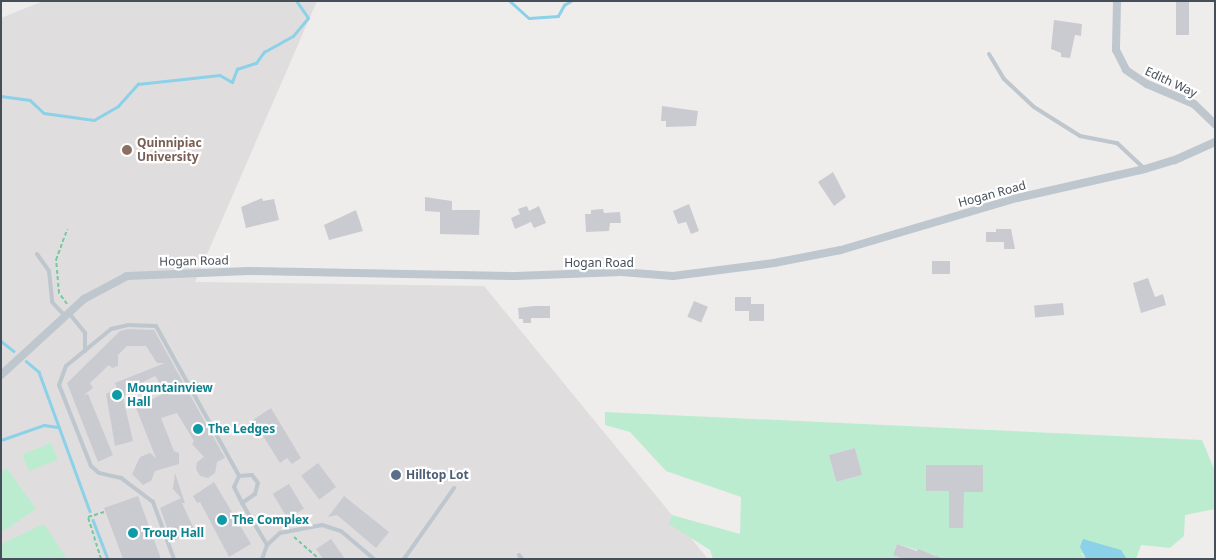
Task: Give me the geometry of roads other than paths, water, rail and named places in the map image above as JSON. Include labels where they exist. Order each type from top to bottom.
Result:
[{"type":"street","name":"Edith Way","points":[[1116,1],[1116,50],[1126,70],[1147,84],[1194,104],[1215,124]]},
{"type":"street","name":"Hogan Road","points":[[1,375],[67,312],[107,284],[139,274],[249,271],[516,276],[621,272],[673,276],[774,263],[880,239],[1017,198],[1144,169],[1182,157],[1215,142]]},
{"type":"lane","points":[[989,54],[1017,94],[1034,107],[1080,136],[1117,142],[1144,169]]},
{"type":"lane","points":[[37,254],[49,271],[52,302],[67,312],[85,333],[85,351]]},
{"type":"lane","points":[[174,559],[153,502],[121,478],[99,473],[91,466],[59,385],[66,366],[119,326],[156,326],[239,476]]},
{"type":"lane","points":[[239,476],[252,475],[258,482],[255,494],[242,502]]},
{"type":"lane","points":[[239,476],[234,487],[267,545]]},
{"type":"lane","points":[[404,559],[454,488]]},
{"type":"lane","points":[[262,559],[267,545],[286,530],[308,525],[332,527],[374,559]]},
{"type":"water","points":[[1083,539],[1121,550],[1127,559],[1086,559],[1080,547]]},
{"type":"waterway","points":[[1,96],[30,100],[44,113],[94,120],[118,106],[138,84],[220,75],[232,82],[237,69],[256,63],[264,52],[293,36],[308,18],[296,1]]},
{"type":"waterway","points":[[510,1],[529,18],[558,16],[564,5],[571,1]]},
{"type":"waterway","points":[[1,341],[14,351]]},
{"type":"waterway","points":[[26,361],[39,372],[90,511]]},
{"type":"waterway","points":[[1,440],[44,425],[59,427]]},
{"type":"waterway","points":[[93,520],[108,559]]},
{"type":"place","name":"Quinnipiac University","points":[[127,150]]},
{"type":"place","name":"Mountainview Hall","points":[[117,395]]},
{"type":"place","name":"The Ledges","points":[[198,429]]},
{"type":"place","name":"Hilltop Lot","points":[[396,475]]},
{"type":"place","name":"The Complex","points":[[222,520]]},
{"type":"place","name":"Troup Hall","points":[[133,533]]}]
